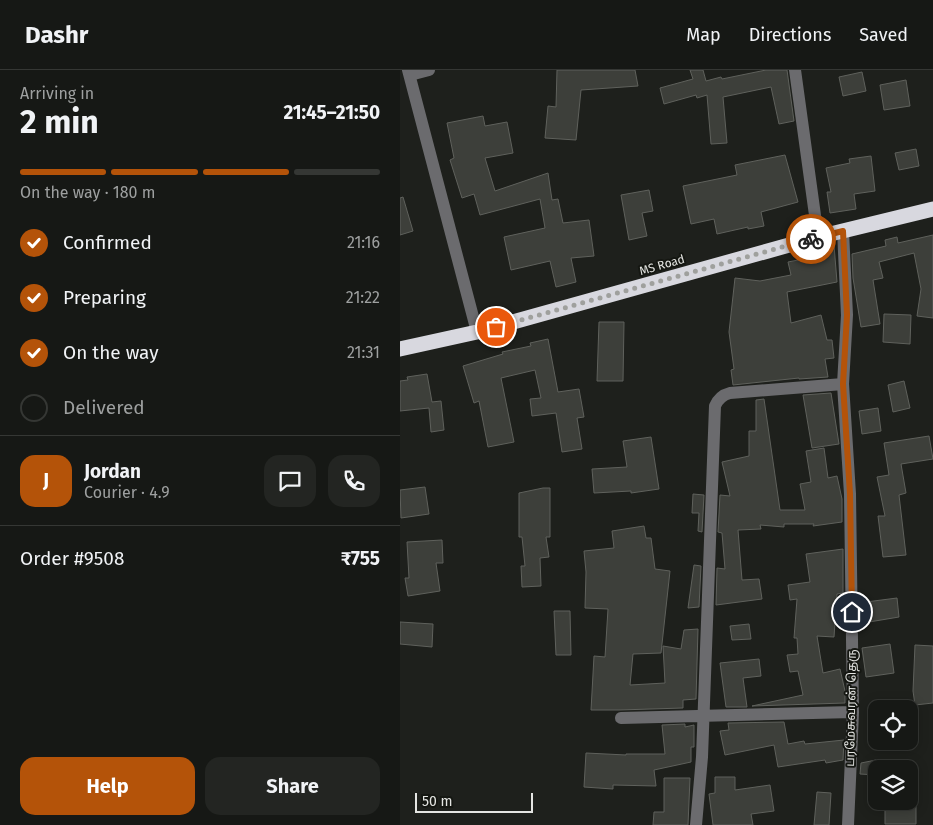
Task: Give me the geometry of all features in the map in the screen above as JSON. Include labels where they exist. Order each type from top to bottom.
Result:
[{"type":"highway","name":"MS Road","points":[[400,349],[477,332],[818,237],[933,209]]},
{"type":"street","points":[[429,70],[409,73],[477,332]]},
{"type":"street","points":[[795,70],[818,237]]},
{"type":"street","name":"பரமேசுவரன் தெரு","points":[[843,231],[847,315],[843,384],[850,494],[853,712],[848,825]]},
{"type":"street","points":[[696,825],[704,717],[717,401],[724,395],[730,394],[843,384]]},
{"type":"street","points":[[621,718],[853,712]]},
{"type":"building","points":[[557,70],[635,70],[638,86],[581,90],[576,140],[545,138],[548,106],[556,107]]},
{"type":"building","points":[[690,70],[703,70],[706,81],[766,70],[787,70],[794,121],[779,124],[771,87],[723,97],[727,143],[711,144],[707,95],[697,98],[696,95],[664,104],[660,88],[693,79]]},
{"type":"building","points":[[862,72],[866,91],[843,96],[839,77]]},
{"type":"building","points":[[906,80],[910,106],[884,110],[880,85]]},
{"type":"building","points":[[483,116],[485,126],[507,122],[513,153],[485,158],[495,191],[548,173],[552,200],[558,199],[563,223],[589,220],[594,256],[571,258],[576,282],[556,287],[550,261],[511,270],[504,237],[545,228],[540,199],[480,215],[474,194],[462,198],[450,160],[454,158],[447,123]]},
{"type":"building","points":[[916,149],[919,166],[899,170],[895,153]]},
{"type":"building","points":[[785,155],[798,202],[761,212],[764,226],[748,229],[748,227],[717,234],[714,219],[691,224],[683,186],[737,175],[735,165]]},
{"type":"building","points":[[871,156],[875,191],[854,194],[856,209],[830,213],[827,192],[831,192],[826,168],[850,163],[849,159]]},
{"type":"building","points":[[649,190],[653,211],[642,213],[647,236],[629,240],[621,195]]},
{"type":"building","points":[[403,197],[413,231],[400,235],[400,198]]},
{"type":"building","points":[[933,235],[933,318],[917,316],[921,289],[914,253],[879,262],[883,278],[873,280],[880,324],[861,327],[853,278],[852,254],[886,246],[885,240],[897,237],[898,243]]},
{"type":"building","points":[[834,245],[837,282],[787,292],[791,323],[821,315],[827,340],[832,340],[834,358],[825,359],[828,377],[733,385],[731,370],[734,369],[729,332],[735,278],[760,281],[791,275],[788,262],[803,259],[802,252]]},
{"type":"building","points":[[884,314],[911,315],[910,344],[883,342]]},
{"type":"building","points":[[599,322],[624,322],[623,381],[597,381]]},
{"type":"building","points":[[548,339],[558,392],[579,389],[584,417],[577,418],[582,449],[562,452],[556,413],[532,416],[530,399],[541,398],[535,370],[501,378],[514,442],[488,447],[479,401],[474,403],[463,366],[503,354],[502,352],[531,346],[530,343]]},
{"type":"building","points":[[427,374],[432,402],[441,401],[444,430],[431,432],[429,408],[400,411],[400,381],[408,380],[407,377]]},
{"type":"building","points":[[904,381],[910,408],[893,412],[888,385]]},
{"type":"building","points":[[831,393],[839,444],[812,448],[803,395]]},
{"type":"building","points":[[764,399],[780,510],[805,510],[800,484],[811,482],[806,451],[824,448],[828,478],[837,476],[842,499],[842,522],[813,526],[814,524],[784,524],[784,527],[760,525],[761,529],[738,530],[742,580],[759,579],[762,599],[716,605],[717,568],[725,569],[722,533],[718,532],[720,495],[730,496],[722,462],[749,456],[749,431],[756,431],[756,400]]},
{"type":"building","points":[[878,408],[881,431],[862,434],[859,411]]},
{"type":"building","points":[[929,436],[933,459],[901,464],[906,493],[899,495],[906,555],[883,557],[878,516],[885,516],[877,477],[889,475],[884,443]]},
{"type":"building","points":[[651,437],[659,489],[631,493],[631,491],[594,493],[592,469],[627,467],[623,441]]},
{"type":"building","points":[[425,487],[429,514],[401,518],[400,490]]},
{"type":"building","points":[[550,488],[550,537],[546,537],[549,557],[540,558],[541,586],[522,587],[521,566],[525,566],[522,537],[519,537],[519,493]]},
{"type":"building","points":[[693,494],[704,495],[702,532],[698,531],[699,513],[692,513]]},
{"type":"building","points":[[644,526],[646,538],[651,538],[655,569],[670,571],[661,653],[633,654],[630,685],[665,683],[663,646],[681,649],[684,630],[698,629],[696,699],[683,700],[683,708],[591,710],[594,656],[605,657],[608,609],[585,608],[586,572],[584,551],[614,548],[612,531]]},
{"type":"building","points":[[442,540],[443,563],[436,563],[440,591],[408,596],[405,578],[409,578],[407,542]]},
{"type":"building","points":[[843,549],[843,593],[837,594],[834,637],[817,636],[823,673],[840,669],[845,691],[845,703],[752,706],[803,695],[798,671],[790,672],[787,655],[798,654],[797,638],[794,638],[797,599],[790,600],[788,585],[810,582],[806,554]]},
{"type":"building","points":[[694,565],[701,566],[699,607],[688,608]]},
{"type":"building","points":[[897,598],[899,617],[869,622],[866,602]]},
{"type":"building","points":[[554,611],[570,611],[571,655],[556,655]]},
{"type":"building","points":[[400,622],[433,624],[432,647],[400,644]]},
{"type":"building","points":[[749,624],[751,639],[732,640],[730,626]]},
{"type":"building","points":[[890,644],[894,673],[866,677],[862,648]]},
{"type":"building","points":[[915,645],[933,646],[933,703],[918,705],[918,700],[914,700]]},
{"type":"building","points":[[759,659],[761,676],[743,678],[747,707],[726,707],[720,663]]},
{"type":"building","points":[[784,722],[788,744],[804,741],[805,744],[844,740],[843,760],[826,763],[825,760],[778,767],[774,745],[725,755],[720,731],[729,730],[728,723]]},
{"type":"building","points":[[685,724],[685,727],[694,725],[694,747],[691,747],[691,762],[654,770],[656,786],[613,785],[613,789],[584,787],[586,753],[665,754],[662,725]]},
{"type":"building","points":[[868,762],[868,774],[860,774],[861,763]]},
{"type":"building","points":[[715,777],[735,777],[735,790],[770,785],[774,811],[751,814],[753,825],[713,825],[709,794],[715,793]]},
{"type":"building","points":[[664,778],[690,778],[688,825],[653,825],[654,812],[664,812]]},
{"type":"building","points":[[817,792],[831,793],[829,825],[814,825]]},
{"type":"building","points":[[885,810],[916,810],[916,824],[885,824]]},
{"type":"way so far","points":[[496,327],[811,239]]},
{"type":"route","points":[[811,239],[843,231],[847,315],[843,384],[850,494],[852,612]]}]
